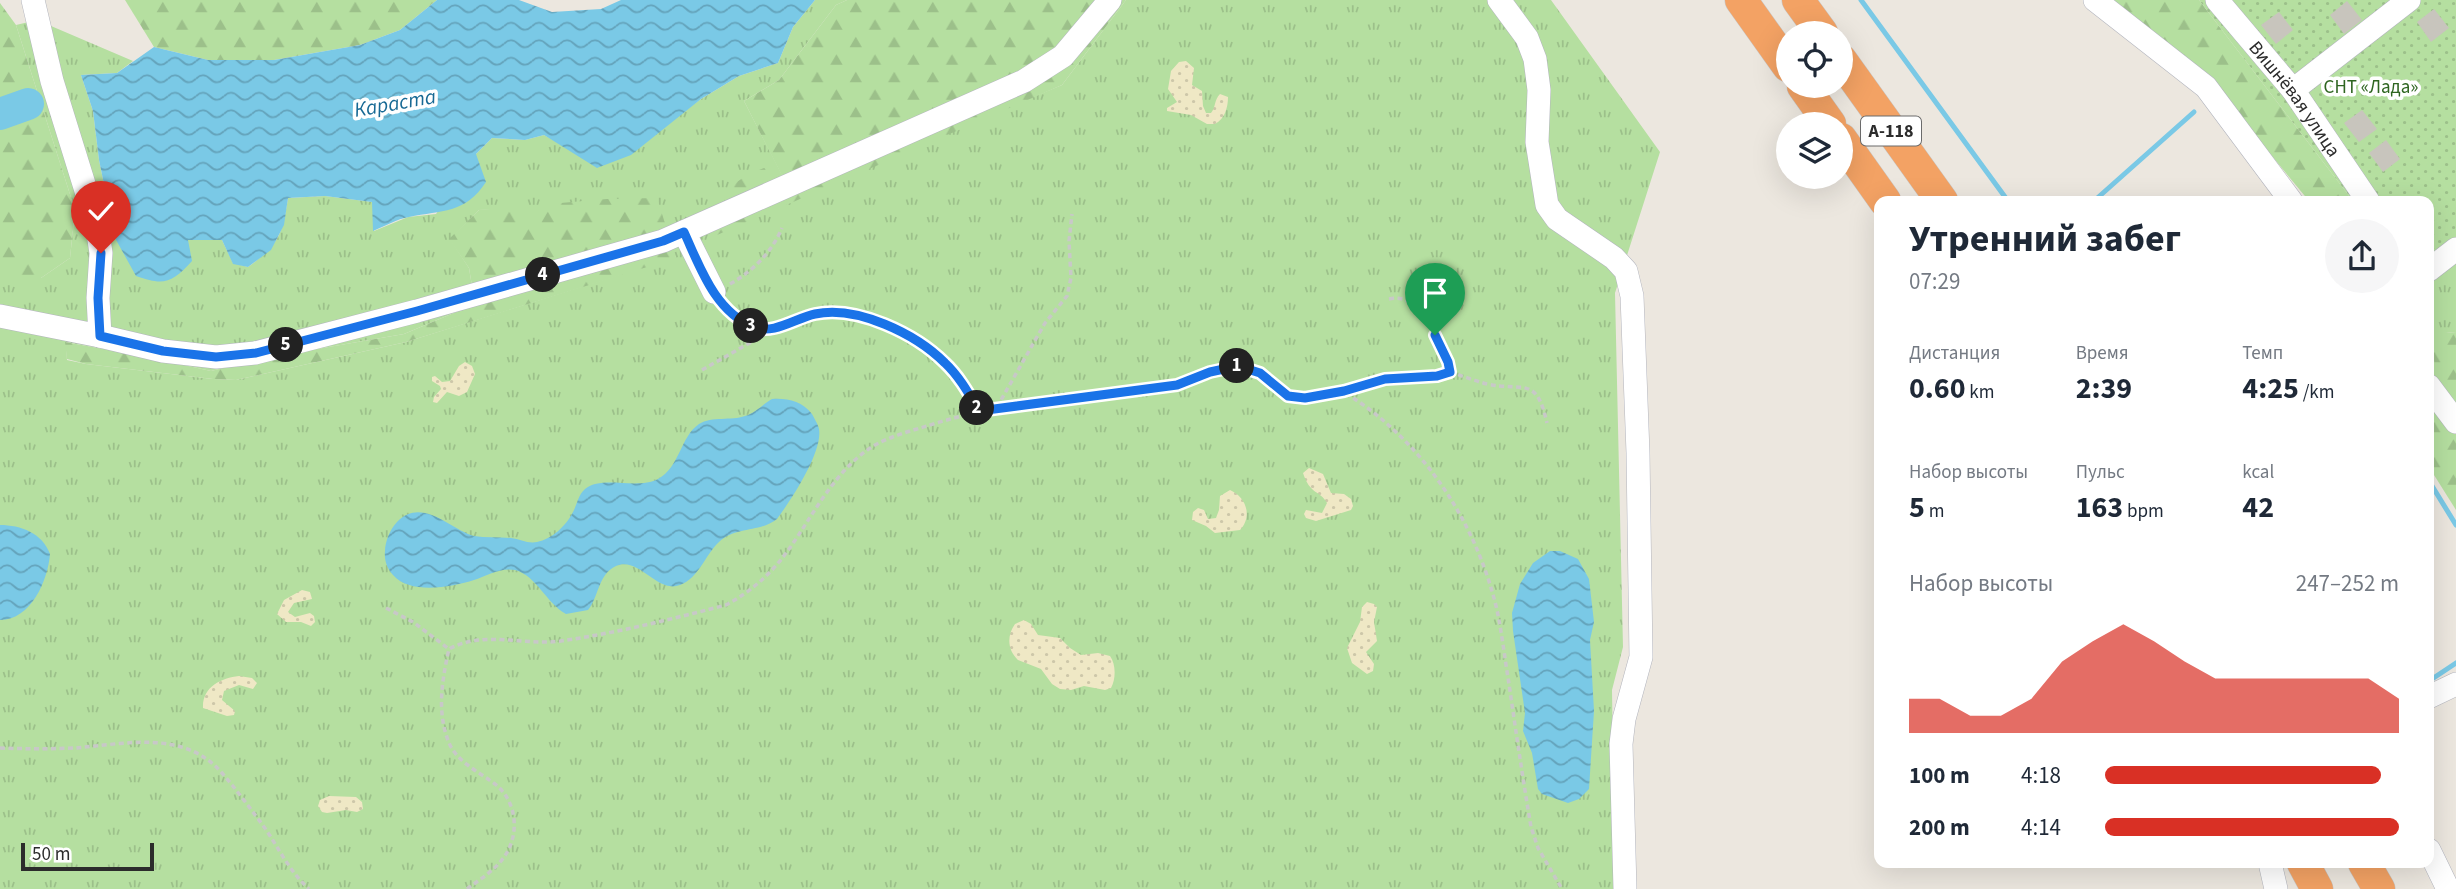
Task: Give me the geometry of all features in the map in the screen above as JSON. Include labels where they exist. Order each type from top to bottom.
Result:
[{"type":"highway","points":[[1741,0],[1776,49]]},
{"type":"highway","points":[[1798,0],[1813,21]]},
{"type":"highway","name":"А-118","points":[[1853,77],[1938,196]]},
{"type":"highway","name":"А-118","points":[[1853,156],[1881,196]]},
{"type":"highway","points":[[2306,868],[2317,889]]},
{"type":"street","points":[[33,0],[52,80],[97,226],[101,253],[98,298],[100,336]]},
{"type":"street","points":[[0,316],[163,351],[216,357],[256,353],[417,311],[663,241],[1024,80],[1063,56],[1110,0]]},
{"type":"street","points":[[1499,0],[1527,37],[1535,59],[1539,90],[1537,142],[1547,205],[1557,219],[1615,258],[1626,271],[1632,296],[1642,632],[1641,657],[1624,719],[1621,744],[1625,889]]},
{"type":"street","points":[[2095,0],[2206,87],[2287,196]]},
{"type":"street","name":"Вишнёвая улица","points":[[2217,0],[2293,90],[2365,196]]},
{"type":"street","points":[[2293,90],[2409,0]]},
{"type":"street","points":[[684,232],[714,292]]},
{"type":"street","points":[[2434,266],[2456,249]]},
{"type":"street","points":[[2434,393],[2456,422]]},
{"type":"street","points":[[2434,695],[2456,684]]},
{"type":"street","points":[[2434,860],[2448,889]]},
{"type":"street","points":[[2271,868],[2276,889]]},
{"type":"path","points":[[997,407],[1045,323],[1067,296],[1071,278],[1069,241],[1072,214]]},
{"type":"path","points":[[778,327],[757,329],[735,317],[720,304],[714,292],[746,275],[775,244],[782,228]]},
{"type":"path","points":[[1450,372],[1433,324],[1435,314],[1458,281]]},
{"type":"path","points":[[1389,299],[1398,297],[1413,303],[1433,324]]},
{"type":"path","points":[[702,370],[795,320],[831,312],[847,312],[870,319],[923,345],[946,363],[979,411]]},
{"type":"path","points":[[449,649],[462,642],[481,639],[560,641],[726,606],[748,593],[770,573],[821,499],[856,460],[876,444],[962,414],[997,407],[1163,388],[1226,367],[1238,366],[1260,373],[1288,396],[1305,398],[1344,391],[1385,379],[1437,376],[1450,372],[1488,384],[1528,388],[1540,398],[1547,423]]},
{"type":"path","points":[[1344,391],[1374,412],[1416,453],[1446,489],[1466,526],[1497,610],[1531,827],[1538,848],[1562,889]]},
{"type":"path","points":[[386,608],[413,622],[449,649]]},
{"type":"path","points":[[449,649],[441,690],[442,712],[449,743],[466,763],[502,790],[513,810],[514,823],[507,854],[499,864],[467,889]]},
{"type":"path","points":[[0,748],[73,748],[138,741],[165,743],[205,757],[221,772],[262,824],[288,867],[309,889]]},
{"type":"green space","points":[[125,0],[437,0],[400,30],[360,45],[274,60],[208,60],[154,47]]},
{"type":"green space","points":[[815,0],[847,0],[836,5],[779,80],[744,101],[783,177],[714,229],[1062,85],[1126,0],[1551,0],[1660,152],[1615,293],[1623,647],[1612,690],[1615,889],[0,889],[0,278],[41,278],[70,258],[75,210],[16,25],[37,20],[133,61],[117,73],[81,75],[93,111],[99,160],[115,238],[222,240],[233,263],[248,267],[273,245],[284,222],[288,198],[325,196],[373,202],[374,231],[408,217],[436,214],[476,154],[492,138],[525,140],[544,135],[569,149],[668,123],[739,76],[778,63],[793,27]],"holes":[[[510,209],[676,257],[406,342],[236,380],[67,360],[66,342],[211,371],[259,359],[404,334],[475,304],[469,268],[450,239],[479,210]]]},
{"type":"green space","points":[[847,0],[1126,0],[1062,85],[717,235],[714,229],[726,197],[735,184],[764,168],[782,176],[744,101],[779,80],[836,5]]},
{"type":"green space","points":[[2112,0],[2199,0],[2349,196],[2305,196],[2200,69]]},
{"type":"green space","name":"СНТ «Лада»","points":[[2199,0],[2456,0],[2456,262],[2434,280],[2434,196],[2349,196]]},
{"type":"green space","points":[[0,3],[16,25],[75,210],[70,258],[41,278],[0,278]]},
{"type":"green space","points":[[657,198],[676,258],[406,342],[236,380],[86,364],[67,359],[65,342],[211,371],[259,359],[404,334],[475,304],[469,268],[449,239],[479,210],[607,199]]},
{"type":"green space","points":[[2456,262],[2456,333],[2446,332],[2440,391],[2434,383],[2434,280]]},
{"type":"green space","points":[[2446,332],[2456,333],[2456,413],[2440,391],[2434,360],[2434,342]]},
{"type":"green space","points":[[2434,406],[2456,434],[2456,510],[2434,475]]},
{"type":"sand","points":[[1186,61],[1194,68],[1192,85],[1202,91],[1206,113],[1211,113],[1220,94],[1228,97],[1225,112],[1215,124],[1207,124],[1191,115],[1167,111],[1167,108],[1177,102],[1168,89],[1171,71],[1179,62]]},
{"type":"sand","points":[[465,362],[472,366],[475,374],[467,392],[459,396],[447,392],[437,403],[433,402],[441,389],[432,381],[432,377],[435,376],[442,382],[450,381],[459,366]]},
{"type":"sand","points":[[1309,468],[1323,474],[1331,493],[1344,494],[1351,499],[1351,510],[1316,521],[1306,518],[1306,510],[1322,513],[1327,503],[1306,480],[1303,473]]},
{"type":"sand","points":[[1230,490],[1240,497],[1246,507],[1246,519],[1240,530],[1215,533],[1192,520],[1193,512],[1198,508],[1204,510],[1208,519],[1216,518],[1220,496]]},
{"type":"sand","points":[[302,590],[310,592],[312,599],[294,603],[288,612],[295,617],[310,613],[315,622],[311,626],[301,622],[286,622],[277,614],[284,600]]},
{"type":"sand","points":[[1367,602],[1377,607],[1374,622],[1377,641],[1366,652],[1374,664],[1373,671],[1367,674],[1352,663],[1347,648],[1360,622],[1362,607]]},
{"type":"sand","points":[[1024,620],[1031,624],[1038,635],[1060,638],[1081,655],[1098,653],[1110,656],[1115,672],[1111,688],[1105,690],[1084,686],[1071,690],[1060,689],[1052,684],[1041,669],[1018,660],[1010,647],[1010,638],[1015,624]]},
{"type":"sand","points":[[239,676],[252,678],[257,683],[253,689],[239,685],[224,691],[222,700],[235,711],[234,715],[227,716],[203,708],[209,689],[226,679]]},
{"type":"sand","points":[[329,796],[356,797],[362,802],[363,809],[357,812],[322,812],[318,806],[320,800]]},
{"type":"water","points":[[437,0],[519,0],[552,12],[601,9],[621,0],[815,0],[793,27],[778,63],[739,76],[701,99],[631,155],[597,168],[544,135],[525,140],[492,138],[476,154],[486,182],[470,200],[452,209],[404,218],[373,231],[372,202],[325,196],[288,198],[284,225],[271,250],[248,267],[233,264],[222,240],[188,240],[192,261],[179,274],[161,281],[136,276],[115,238],[99,160],[93,111],[81,75],[117,73],[154,47],[208,60],[274,60],[360,45],[400,30]]},
{"type":"water","points":[[772,399],[794,401],[812,414],[818,427],[819,439],[811,463],[777,519],[726,537],[714,547],[687,582],[672,586],[632,566],[616,566],[602,580],[588,610],[566,614],[536,584],[515,570],[499,571],[465,583],[432,588],[400,581],[388,567],[385,554],[388,536],[394,525],[407,515],[426,513],[474,536],[537,542],[553,535],[567,522],[585,489],[601,483],[640,483],[658,479],[671,467],[688,436],[699,424],[745,416]]},
{"type":"water","points":[[0,525],[30,532],[42,541],[50,554],[46,575],[36,597],[21,613],[0,620]]},
{"type":"water","points":[[1550,551],[1560,551],[1578,559],[1589,579],[1594,622],[1590,640],[1594,711],[1589,789],[1579,799],[1568,803],[1542,794],[1538,789],[1532,753],[1523,731],[1525,713],[1513,631],[1512,613],[1520,584],[1533,563]]},
{"type":"building","points":[[2347,1],[2362,20],[2344,34],[2330,15]]},
{"type":"building","points":[[2434,9],[2449,28],[2431,42],[2417,22]]},
{"type":"building","points":[[2279,12],[2293,30],[2276,44],[2261,25]]},
{"type":"building","points":[[2362,110],[2377,129],[2359,142],[2344,123]]},
{"type":"building","points":[[2386,140],[2400,159],[2383,172],[2369,153]]},
{"type":"waterway","points":[[1861,0],[2004,196]]},
{"type":"waterway","name":"Караста","points":[[0,114],[28,104]]},
{"type":"waterway","points":[[2100,196],[2194,112]]},
{"type":"waterway","points":[[2434,489],[2456,525]]},
{"type":"waterway","points":[[2434,678],[2456,663]]},
{"type":"route","points":[[101,253],[98,298],[100,336],[163,351],[216,357],[256,353],[417,311],[663,241],[684,232],[720,304],[735,317],[757,329],[778,327],[814,314],[831,312],[847,312],[870,319],[923,345],[946,363],[979,411],[1177,385],[1226,367],[1238,366],[1260,373],[1288,396],[1305,398],[1344,391],[1385,379],[1437,376],[1450,372],[1435,335]]}]
